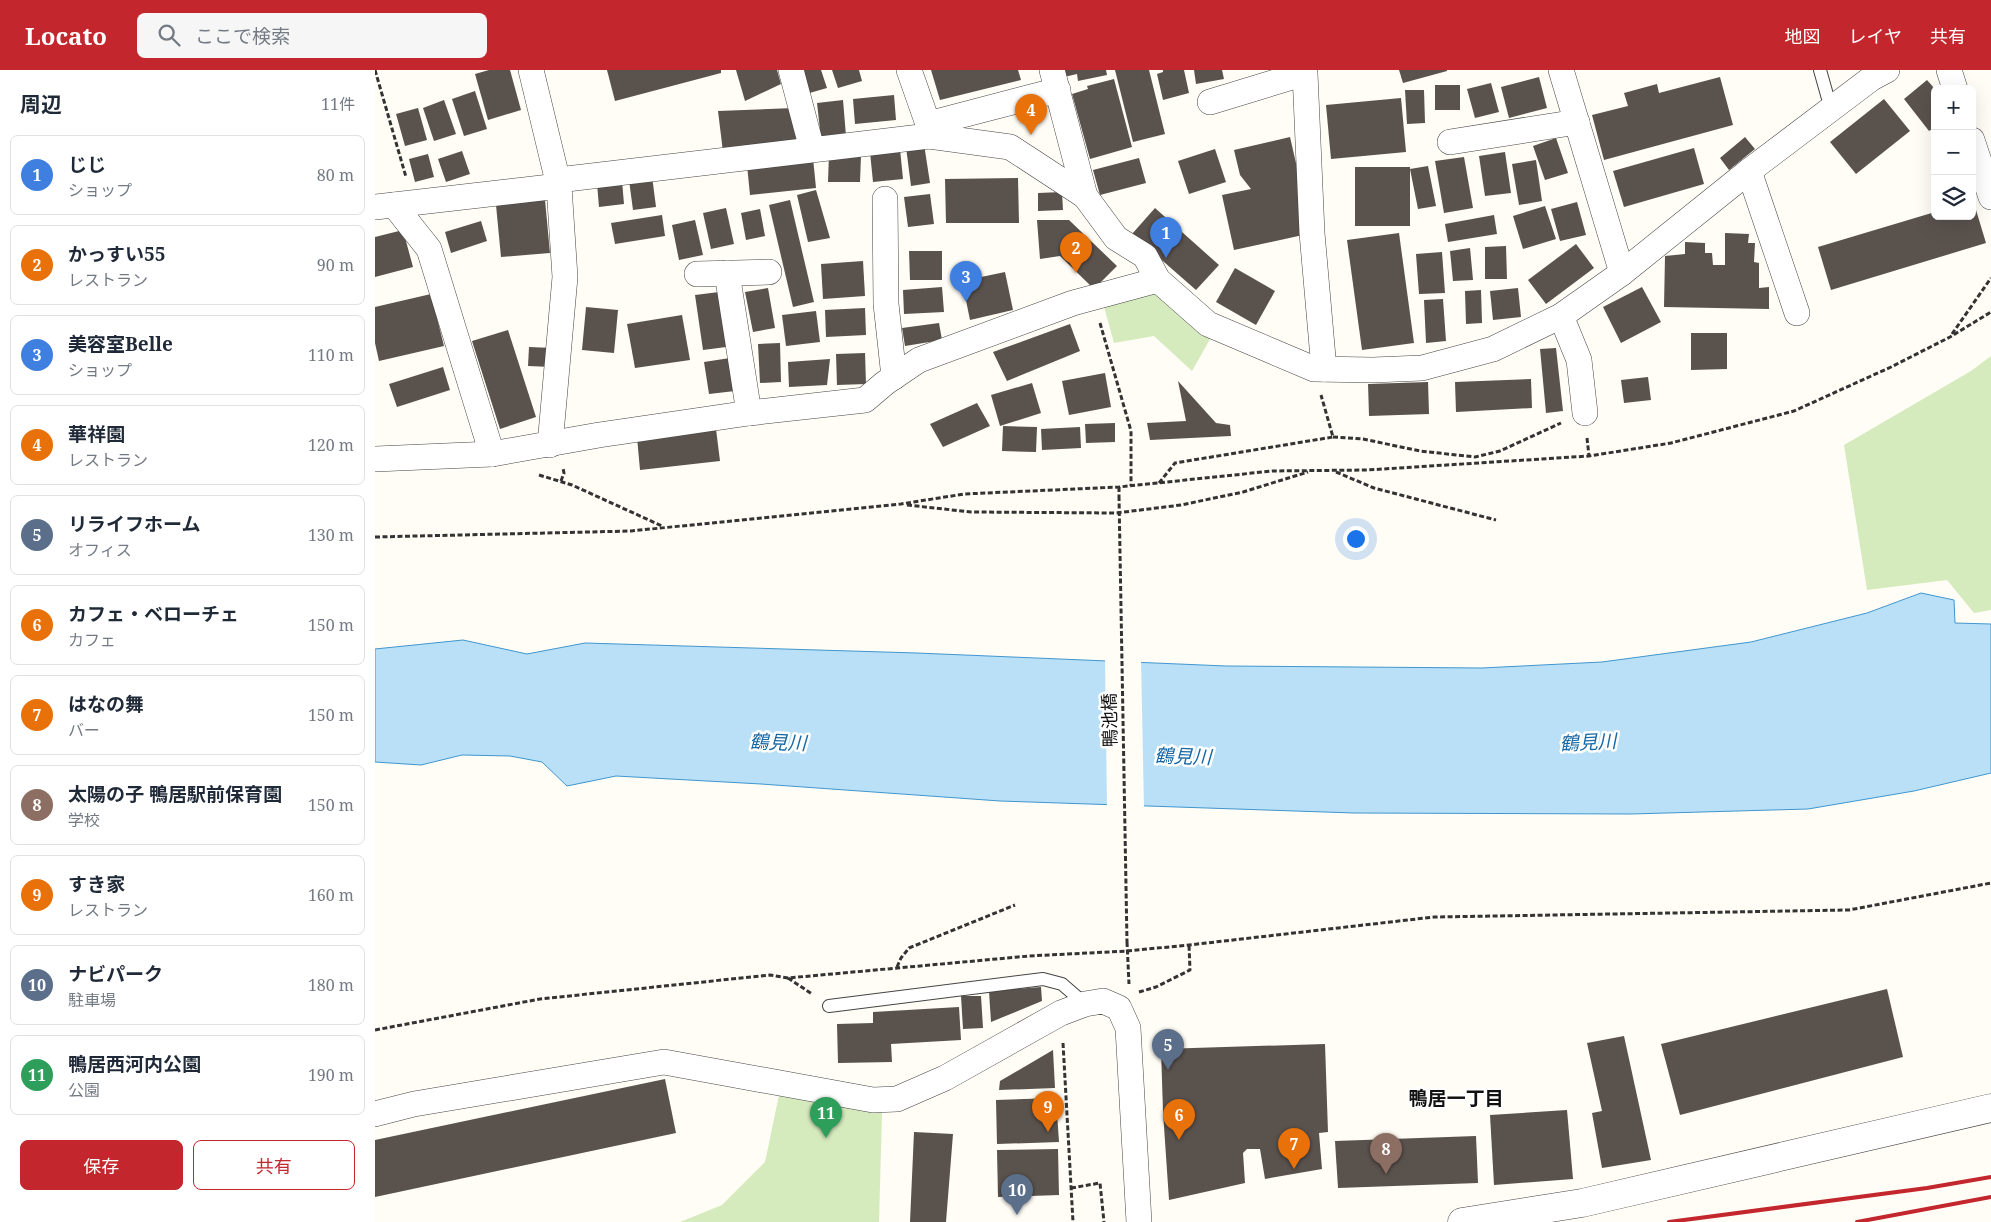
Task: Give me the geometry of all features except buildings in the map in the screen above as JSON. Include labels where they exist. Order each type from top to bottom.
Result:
[{"type":"street","points":[[531,70],[559,183],[565,277],[550,445]]},
{"type":"street","points":[[791,70],[812,149]]},
{"type":"street","points":[[909,70],[928,130]]},
{"type":"street","points":[[1561,70],[1622,273]]},
{"type":"street","points":[[928,130],[1010,148],[1085,196],[1116,238],[1145,256],[1158,280],[1208,324],[1319,369],[1422,368],[1493,349],[1561,316],[1622,273],[1749,171],[1872,78],[1887,70]]},
{"type":"street","points":[[1949,70],[1954,85]]},
{"type":"street","points":[[1210,102],[1290,74],[1305,73],[1311,233],[1319,369]]},
{"type":"street","points":[[394,205],[812,149],[928,130],[1055,80],[1085,196]]},
{"type":"street","points":[[1450,142],[1577,122]]},
{"type":"street","points":[[1976,152],[1991,196]]},
{"type":"street","points":[[1749,171],[1797,313]]},
{"type":"street","points":[[885,199],[886,304],[894,377]]},
{"type":"street","points":[[394,205],[429,249],[492,454]]},
{"type":"street","points":[[697,274],[769,272]]},
{"type":"street","points":[[727,273],[749,413]]},
{"type":"street","points":[[375,459],[492,454],[599,435],[749,413],[865,400],[919,360],[1073,303],[1158,280]]},
{"type":"street","points":[[1561,316],[1579,360],[1585,413]]},
{"type":"street","points":[[375,1114],[414,1104],[664,1062],[873,1100],[897,1099],[945,1078],[1061,1014],[1085,1004],[1103,1001],[1119,1008],[1128,1028],[1139,1222]]},
{"type":"street","points":[[1461,1222],[1582,1203],[1991,1108]]},
{"type":"lane","points":[[1820,70],[1831,109]]},
{"type":"lane","points":[[829,1006],[1043,979],[1062,984],[1085,1004]]},
{"type":"path","points":[[375,70],[394,205]]},
{"type":"path","points":[[1950,337],[1991,278]]},
{"type":"path","points":[[1093,299],[1131,431],[1131,486]]},
{"type":"path","points":[[375,537],[631,531],[662,526],[901,504],[964,494],[1119,487],[1272,471],[1476,464],[1589,456],[1671,443],[1794,411],[1891,368],[1950,337],[1991,312]]},
{"type":"path","points":[[1319,369],[1333,437]]},
{"type":"path","points":[[1158,483],[1175,463],[1333,437],[1363,439],[1420,451],[1475,457],[1500,451],[1585,413]]},
{"type":"path","points":[[1588,445],[1589,456]]},
{"type":"path","points":[[1475,457],[1476,464]]},
{"type":"path","points":[[1333,470],[1373,488],[1496,520]]},
{"type":"path","points":[[901,504],[971,512],[1116,513],[1181,505],[1243,492],[1313,471]]},
{"type":"path","points":[[537,474],[572,485],[662,526]]},
{"type":"path","name":"鴨池橋","points":[[1119,487],[1129,984]]},
{"type":"path","points":[[375,1030],[540,999],[770,975],[788,978],[1029,956],[1127,951],[1434,917],[1849,910],[1991,883]]},
{"type":"path","points":[[897,967],[909,948],[1015,905]]},
{"type":"path","points":[[1139,992],[1156,987],[1190,970],[1189,945]]},
{"type":"path","points":[[788,978],[829,1006]]},
{"type":"path","points":[[1061,1014],[1073,1222]]},
{"type":"path","points":[[1071,1188],[1101,1183],[1104,1222]]},
{"type":"green space","points":[[1154,288],[1213,334],[1192,371],[1154,336],[1114,343],[1103,303]]},
{"type":"green space","points":[[1991,356],[1991,610],[1974,613],[1947,580],[1867,590],[1844,445],[1971,371]]},
{"type":"green space","points":[[779,1095],[882,1113],[879,1222],[680,1222],[722,1205],[765,1162]]},
{"type":"water","name":"鶴見川","points":[[1921,593],[1954,600],[1955,623],[1991,624],[1991,773],[1914,791],[1808,809],[1631,814],[1354,813],[1000,801],[616,776],[567,786],[542,762],[510,756],[462,755],[421,765],[375,762],[375,649],[463,640],[527,654],[585,643],[917,653],[1226,666],[1482,668],[1602,662],[1751,642],[1867,613]]},
{"type":"pier","points":[[1105,658],[1141,660],[1144,809],[1107,807]]},
{"type":"railway","points":[[1669,1222],[1927,1188],[1991,1177]]},
{"type":"railway","points":[[1857,1222],[1991,1197]]},
{"type":"place","name":"華祥園","points":[[1031,135]]},
{"type":"place","name":"じじ","points":[[1166,258]]},
{"type":"place","name":"かっすい55","points":[[1076,273]]},
{"type":"place","name":"美容室Belle","points":[[966,302]]},
{"type":"place","name":"リライフホーム","points":[[1168,1070]]},
{"type":"place","name":"すき家","points":[[1048,1132]]},
{"type":"place","name":"鴨居西河内公園","points":[[826,1138]]},
{"type":"place","name":"カフェ・ベローチェ","points":[[1179,1140]]},
{"type":"place","name":"はなの舞","points":[[1294,1169]]},
{"type":"place","name":"太陽の子 鴨居駅前保育園","points":[[1386,1174]]},
{"type":"place","name":"ナビパーク","points":[[1017,1215]]},
{"type":"district","name":"鴨居一丁目","points":[[1456,1098]]}]
